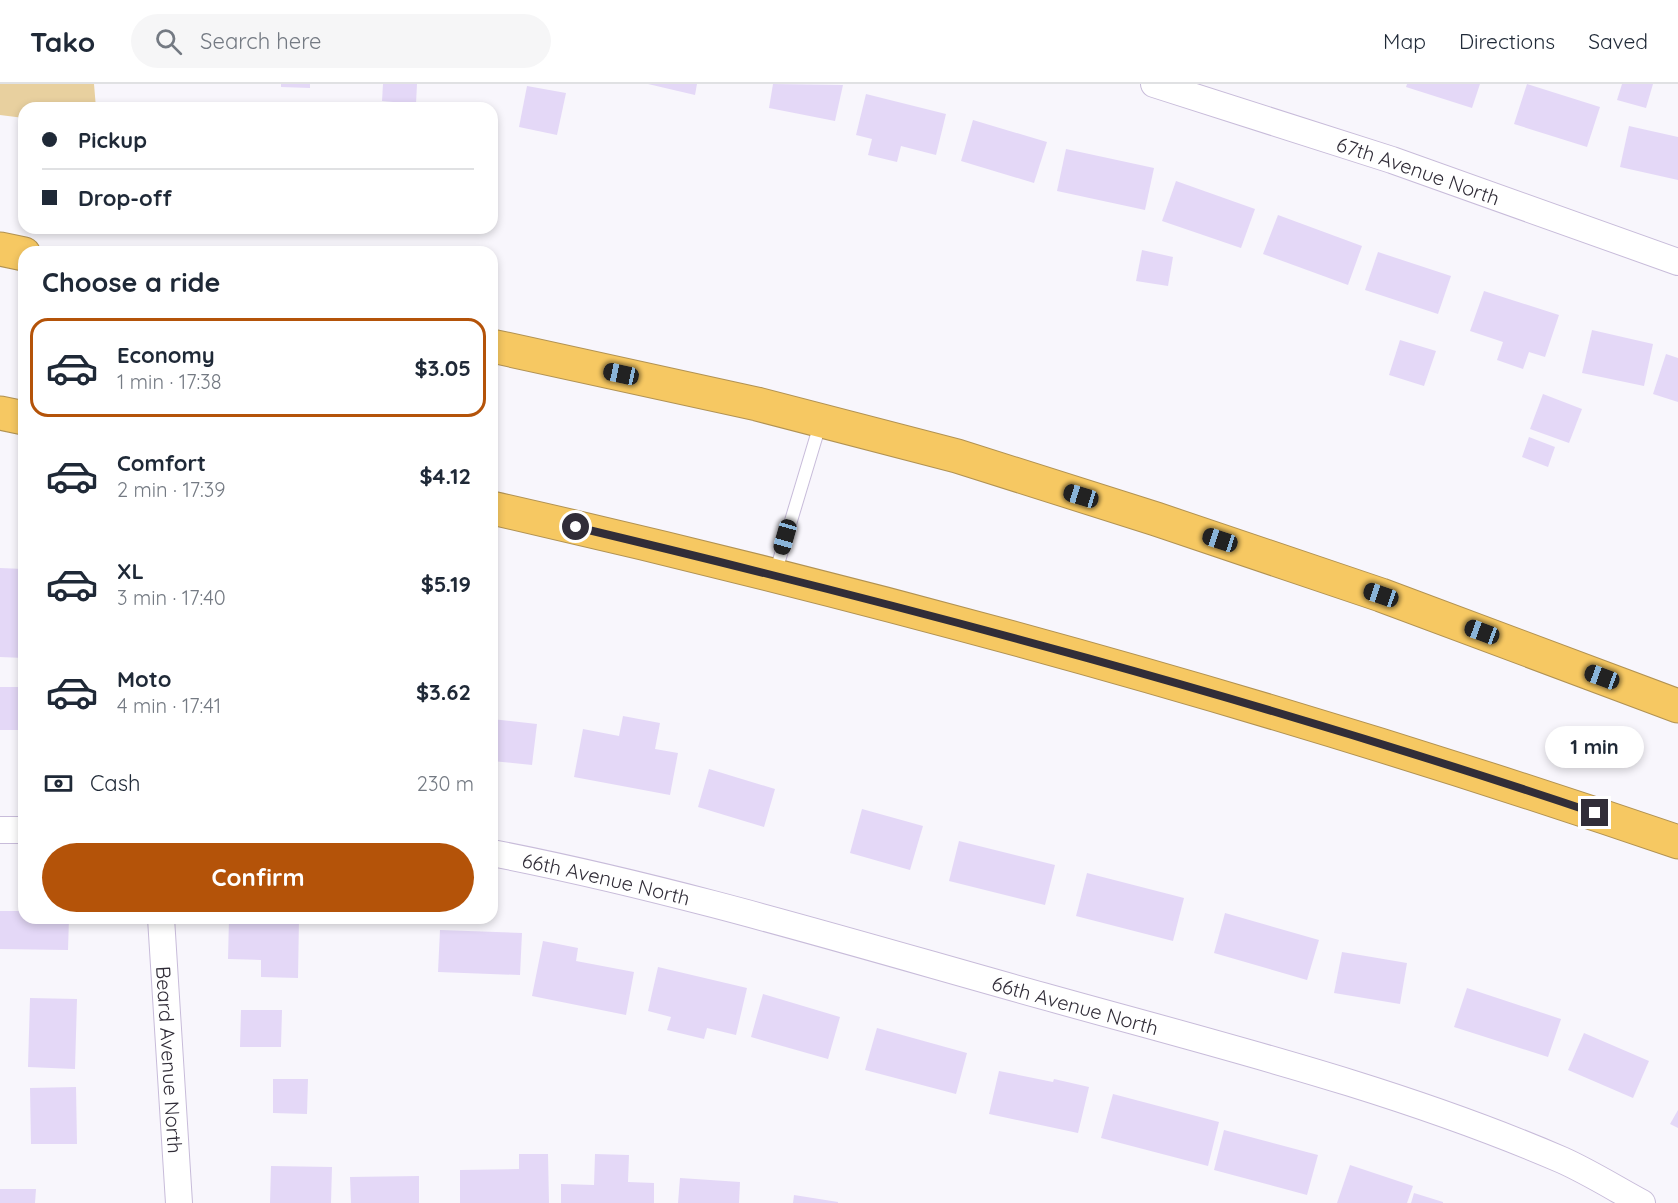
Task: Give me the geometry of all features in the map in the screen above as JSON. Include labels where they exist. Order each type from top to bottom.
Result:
[{"type":"highway","points":[[0,249],[18,253]]},
{"type":"highway","points":[[0,257],[18,259]]},
{"type":"highway","points":[[498,347],[821,420],[957,456],[1230,543],[1381,595],[1678,706]]},
{"type":"highway","points":[[498,509],[775,575],[967,624],[1164,680],[1443,765],[1678,842]]},
{"type":"street","name":"67th Avenue North","points":[[1154,84],[1392,160],[1678,262]]},
{"type":"street","points":[[0,830],[18,830]]},
{"type":"street","name":"66th Avenue North","points":[[498,854],[578,870],[703,901],[1342,1079],[1453,1117],[1564,1162],[1642,1203]]},
{"type":"street","name":"Beard Avenue North","points":[[161,924],[180,1203]]},
{"type":"lane","points":[[775,575],[821,420]]},
{"type":"shaded area","points":[[0,84],[94,84],[96,102],[18,102],[18,117],[0,115]]},
{"type":"building","points":[[281,84],[310,84],[310,88],[281,87]]},
{"type":"building","points":[[383,84],[417,84],[416,102],[382,101]]},
{"type":"building","points":[[648,84],[697,84],[695,95]]},
{"type":"building","points":[[773,84],[843,85],[835,121],[769,108]]},
{"type":"building","points":[[1407,84],[1480,84],[1472,108],[1406,87]]},
{"type":"building","points":[[1527,84],[1600,107],[1587,147],[1514,124]]},
{"type":"building","points":[[1622,84],[1653,84],[1646,108],[1617,100]]},
{"type":"building","points":[[527,86],[566,93],[557,135],[519,127]]},
{"type":"building","points":[[866,94],[946,114],[936,155],[901,146],[897,162],[868,155],[872,139],[856,135]]},
{"type":"building","points":[[973,120],[1047,142],[1034,183],[961,161]]},
{"type":"building","points":[[1629,126],[1678,137],[1678,180],[1620,167]]},
{"type":"building","points":[[1066,149],[1154,168],[1145,210],[1057,191]]},
{"type":"building","points":[[1176,181],[1255,209],[1241,248],[1162,221]]},
{"type":"building","points":[[1278,215],[1362,246],[1348,285],[1263,254]]},
{"type":"building","points":[[1142,250],[1173,257],[1168,286],[1136,281]]},
{"type":"building","points":[[1378,252],[1451,276],[1438,314],[1365,290]]},
{"type":"building","points":[[1484,291],[1559,315],[1545,357],[1529,352],[1523,369],[1497,360],[1503,342],[1470,331]]},
{"type":"building","points":[[1592,330],[1653,344],[1644,386],[1582,373]]},
{"type":"building","points":[[1400,340],[1436,351],[1424,386],[1389,375]]},
{"type":"building","points":[[1666,354],[1678,358],[1678,402],[1653,394]]},
{"type":"building","points":[[1543,394],[1582,409],[1569,443],[1530,429]]},
{"type":"building","points":[[1529,437],[1555,447],[1548,467],[1522,457]]},
{"type":"building","points":[[0,568],[18,569],[18,658],[0,657]]},
{"type":"building","points":[[0,687],[18,687],[18,730],[0,730]]},
{"type":"building","points":[[623,716],[660,723],[655,749],[678,753],[670,795],[574,777],[583,729],[619,736]]},
{"type":"building","points":[[498,720],[537,724],[532,765],[498,762]]},
{"type":"building","points":[[709,769],[775,789],[764,827],[698,807]]},
{"type":"building","points":[[862,809],[923,826],[910,870],[850,853]]},
{"type":"building","points":[[959,841],[1055,865],[1045,905],[949,881]]},
{"type":"building","points":[[1087,873],[1184,898],[1173,941],[1076,916]]},
{"type":"building","points":[[0,911],[18,911],[18,924],[69,924],[68,950],[0,949]]},
{"type":"building","points":[[1225,913],[1319,940],[1307,980],[1214,953]]},
{"type":"building","points":[[229,924],[299,924],[298,978],[261,977],[261,960],[228,959]]},
{"type":"building","points":[[440,930],[522,933],[520,975],[438,972]]},
{"type":"building","points":[[543,941],[578,948],[576,961],[634,972],[626,1015],[532,996]]},
{"type":"building","points":[[1342,952],[1407,963],[1400,1004],[1334,993]]},
{"type":"building","points":[[658,967],[747,988],[736,1035],[707,1028],[704,1039],[667,1030],[671,1017],[648,1011]]},
{"type":"building","points":[[1467,988],[1561,1019],[1548,1057],[1454,1027]]},
{"type":"building","points":[[763,994],[840,1017],[828,1059],[751,1037]]},
{"type":"building","points":[[30,998],[77,999],[75,1069],[28,1067]]},
{"type":"building","points":[[241,1010],[282,1010],[281,1047],[240,1047]]},
{"type":"building","points":[[877,1028],[967,1053],[956,1094],[865,1070]]},
{"type":"building","points":[[1584,1033],[1649,1061],[1633,1098],[1568,1070]]},
{"type":"building","points":[[999,1071],[1089,1087],[1078,1133],[989,1114]]},
{"type":"building","points":[[273,1079],[308,1079],[307,1114],[273,1113]]},
{"type":"building","points":[[76,1087],[77,1144],[31,1144],[30,1088]]},
{"type":"building","points":[[1113,1094],[1219,1122],[1208,1166],[1101,1138]]},
{"type":"building","points":[[1678,1110],[1678,1128],[1670,1124]]},
{"type":"building","points":[[1224,1130],[1318,1155],[1307,1195],[1214,1170]]},
{"type":"building","points":[[519,1154],[548,1154],[549,1203],[460,1203],[460,1170],[519,1169]]},
{"type":"building","points":[[595,1154],[629,1155],[628,1182],[654,1183],[654,1203],[561,1203],[561,1184],[594,1185]]},
{"type":"building","points":[[1350,1165],[1413,1186],[1407,1203],[1337,1203]]},
{"type":"building","points":[[271,1166],[332,1167],[331,1203],[270,1203]]},
{"type":"building","points":[[419,1176],[419,1203],[351,1203],[350,1177]]},
{"type":"building","points":[[680,1178],[740,1182],[739,1203],[678,1203]]},
{"type":"building","points":[[0,1189],[36,1189],[35,1203],[0,1203]]},
{"type":"building","points":[[1414,1193],[1443,1202],[1443,1203],[1411,1203]]},
{"type":"building","points":[[794,1195],[838,1202],[838,1203],[793,1203]]},
{"type":"route","points":[[576,527],[967,624],[1356,737],[1595,813]]}]
